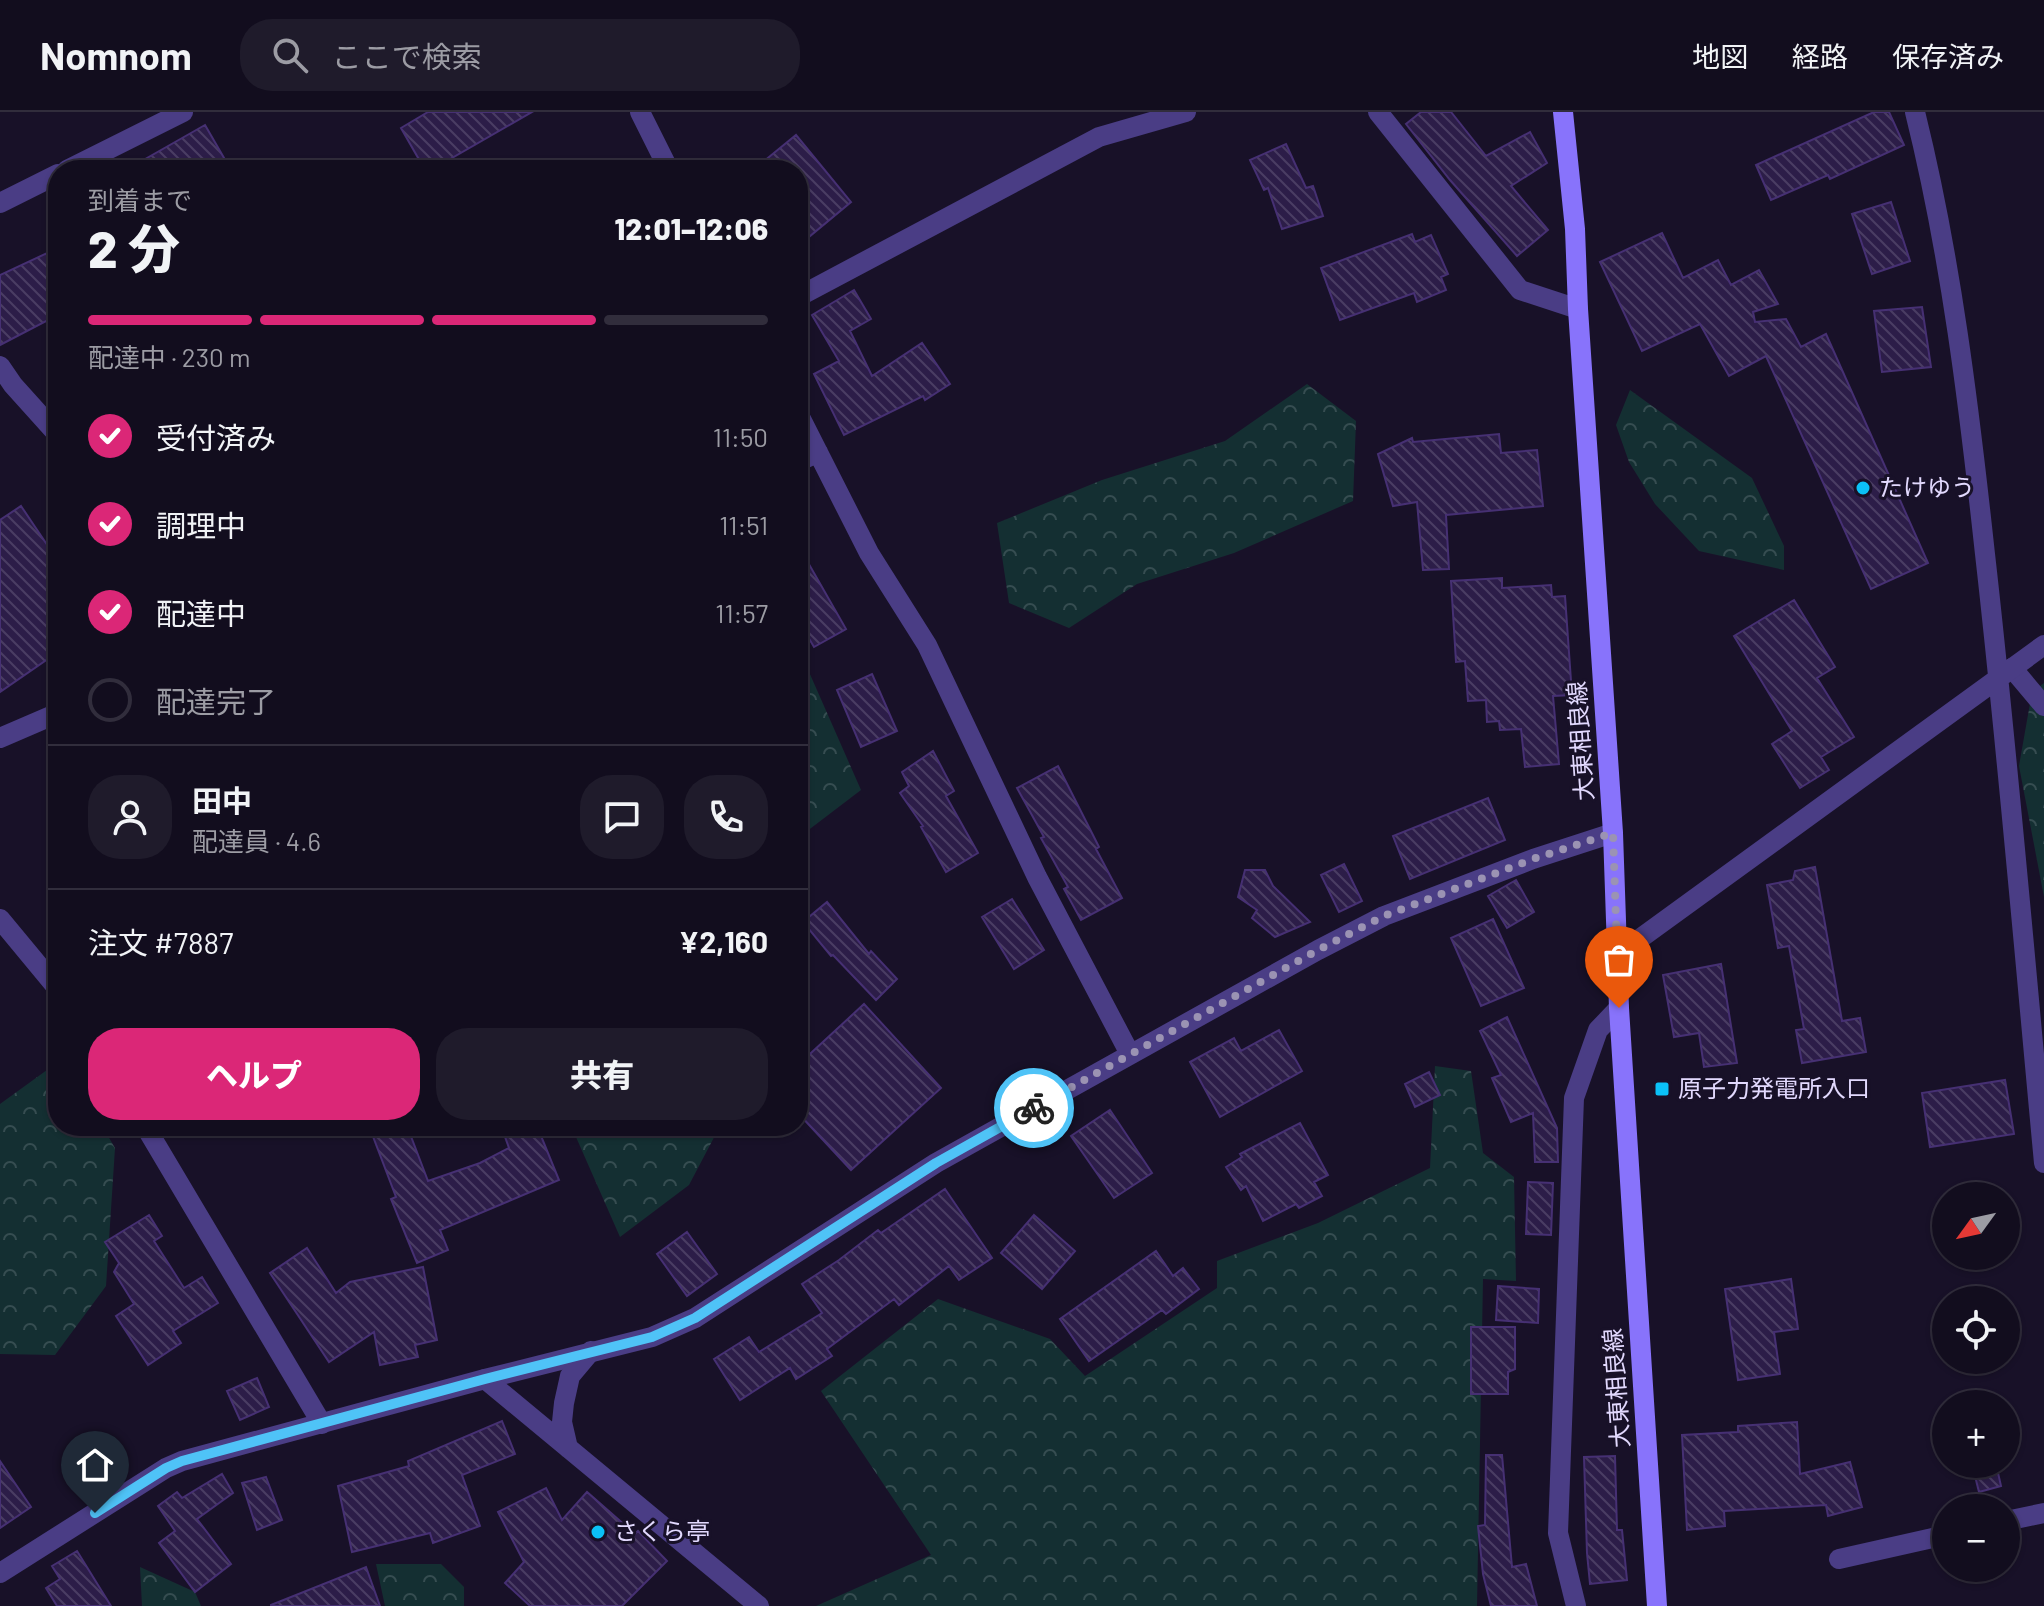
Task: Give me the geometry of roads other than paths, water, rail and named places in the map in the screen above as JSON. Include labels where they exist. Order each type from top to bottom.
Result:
[{"type":"main road","name":"大東相良線","points":[[1563,112],[1575,229],[1657,1606]]},
{"type":"street","points":[[87,160],[183,112]]},
{"type":"street","points":[[640,112],[664,160]]},
{"type":"street","points":[[808,292],[1099,137],[1186,112]]},
{"type":"street","points":[[1378,112],[1520,290],[1578,309]]},
{"type":"street","points":[[1915,112],[1952,293],[2006,673],[2044,1163]]},
{"type":"street","points":[[0,203],[48,179]]},
{"type":"street","points":[[0,366],[48,424]]},
{"type":"street","points":[[808,432],[869,553],[927,645],[1037,877],[1130,1054]]},
{"type":"street","points":[[808,457],[818,452]]},
{"type":"street","points":[[1616,956],[2044,645]]},
{"type":"street","points":[[2006,673],[2044,706]]},
{"type":"street","points":[[0,738],[48,717]]},
{"type":"street","points":[[0,1573],[166,1468],[182,1461],[652,1337],[695,1318],[936,1163],[1318,950],[1384,916],[1533,859],[1613,833]]},
{"type":"street","points":[[0,919],[48,977]]},
{"type":"street","points":[[1576,1606],[1558,1533],[1574,1098],[1598,1030],[1619,1008]]},
{"type":"street","points":[[151,1136],[322,1424]]},
{"type":"street","points":[[568,1448],[562,1422],[570,1376],[591,1351]]},
{"type":"street","points":[[485,1379],[759,1606]]},
{"type":"street","points":[[2020,1518],[2044,1513]]},
{"type":"street","points":[[1839,1559],[1932,1538]]},
{"type":"place","name":"たけゆう","points":[[1863,488]]},
{"type":"place","name":"原子力発電所入口","points":[[1662,1089]]},
{"type":"place","name":"さくら亭","points":[[598,1532]]}]
